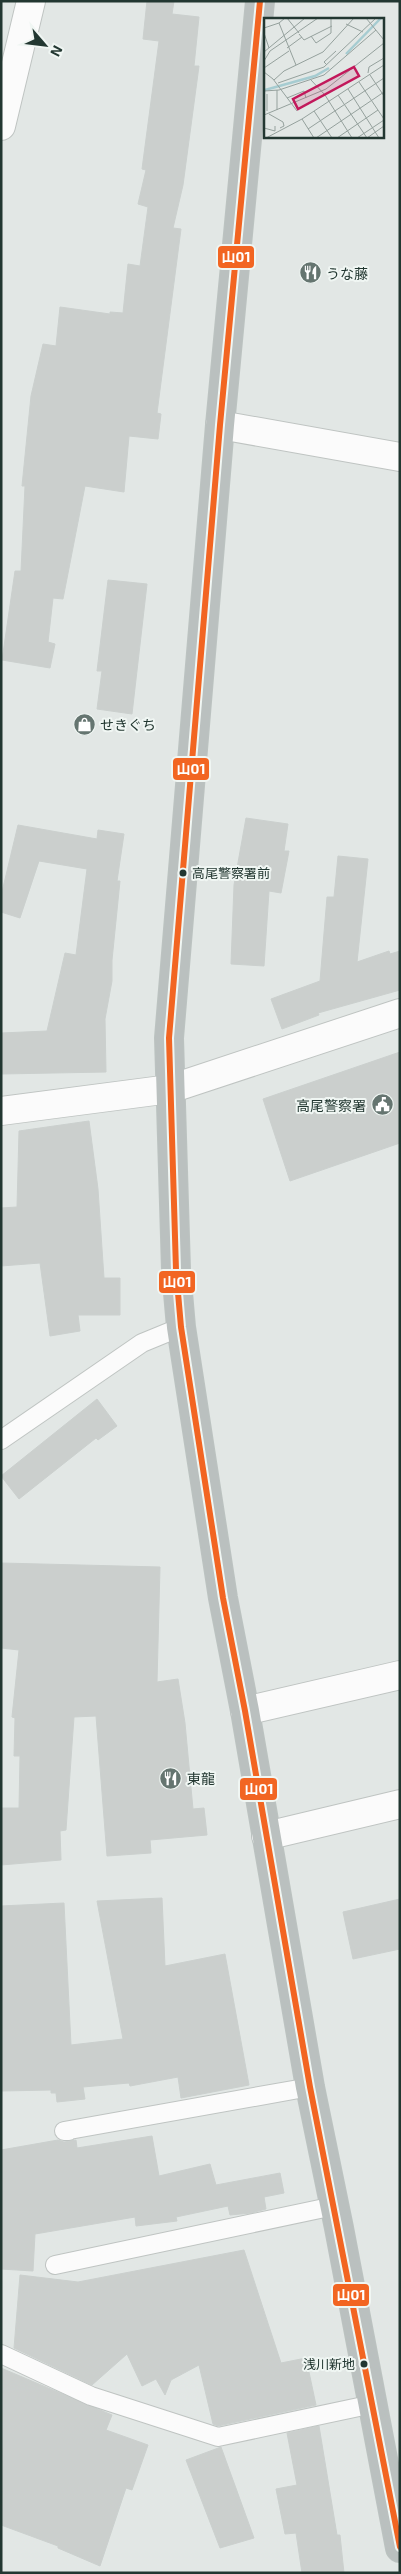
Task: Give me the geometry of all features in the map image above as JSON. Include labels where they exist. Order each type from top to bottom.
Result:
[{"type":"highway","points":[[260,1],[220,424],[170,1020],[170,1089],[176,1270],[181,1327],[210,1525],[310,2087],[400,2548]]},
{"type":"street","points":[[1,126],[31,1]]},
{"type":"street","points":[[220,424],[400,458]]},
{"type":"street","points":[[1,1111],[170,1089],[400,1012]]},
{"type":"street","points":[[244,1710],[400,1675]]},
{"type":"street","points":[[266,1836],[400,1804]]},
{"type":"lane","points":[[1,1440],[142,1343],[181,1327]]},
{"type":"lane","points":[[69,2131],[64,2131],[310,2087]]},
{"type":"lane","points":[[56,2265],[334,2206]]},
{"type":"lane","points":[[1,2354],[91,2396],[218,2437],[373,2404]]},
{"type":"building","points":[[147,1],[174,1],[172,14],[199,17],[194,66],[199,66],[183,185],[173,228],[181,229],[157,413],[161,414],[158,439],[129,436],[124,492],[85,486],[63,599],[53,598],[48,642],[55,644],[50,668],[2,660],[15,571],[21,571],[25,486],[22,486],[31,396],[43,344],[56,346],[60,307],[110,314],[110,312],[123,313],[128,264],[140,266],[148,207],[138,204],[146,170],[142,169],[159,41],[143,39]]},
{"type":"building","points":[[108,580],[147,584],[132,714],[97,709],[102,671],[97,671]]},
{"type":"building","points":[[246,818],[288,824],[284,851],[289,851],[281,893],[269,891],[264,966],[231,964],[234,885]]},
{"type":"building","points":[[18,825],[97,839],[98,830],[124,834],[117,881],[120,881],[112,960],[112,981],[105,1019],[106,1072],[1,1074],[1,1033],[47,1031],[65,953],[76,955],[87,869],[39,861],[20,918],[1,912],[1,896]]},
{"type":"building","points":[[338,856],[368,859],[357,962],[389,951],[390,954],[400,951],[400,990],[318,1013],[319,1015],[282,1029],[271,999],[320,981],[327,897],[334,897]]},
{"type":"building","points":[[400,1052],[400,1143],[290,1181],[263,1099]]},
{"type":"building","points":[[89,1121],[98,1189],[104,1278],[120,1278],[120,1315],[78,1315],[80,1331],[50,1336],[40,1263],[1,1266],[1,1208],[17,1207],[19,1131]]},
{"type":"building","points":[[97,1399],[117,1426],[98,1440],[96,1438],[19,1499],[1,1476]]},
{"type":"building","points":[[1,1563],[160,1567],[157,1682],[178,1679],[185,1723],[193,1809],[204,1808],[207,1835],[150,1840],[151,1853],[107,1856],[96,1716],[74,1717],[66,1830],[60,1831],[61,1860],[1,1865],[1,1808],[19,1808],[20,1756],[14,1756],[15,1718],[12,1717],[19,1650],[1,1648]]},
{"type":"building","points":[[162,1898],[165,1966],[225,1954],[249,2085],[181,2098],[178,2077],[130,2086],[129,2083],[83,2087],[85,2099],[57,2102],[56,2093],[51,2093],[51,2090],[1,2091],[1,1906],[64,1903],[71,2045],[123,2039],[97,1901]]},
{"type":"building","points":[[400,1899],[400,1949],[353,1959],[343,1912]]},
{"type":"building","points":[[152,2136],[159,2176],[210,2164],[216,2185],[280,2173],[284,2193],[264,2197],[266,2209],[251,2213],[230,2215],[228,2206],[176,2217],[177,2221],[136,2226],[135,2217],[35,2234],[33,2271],[1,2269],[1,2150],[58,2140],[64,2142],[76,2140],[77,2148]]},
{"type":"building","points":[[244,2250],[281,2363],[306,2358],[316,2405],[218,2426],[213,2424],[199,2365],[171,2380],[165,2395],[156,2379],[142,2386],[127,2354],[92,2385],[14,2348],[20,2275],[78,2282]]},
{"type":"building","points":[[1,2368],[112,2415],[106,2430],[148,2445],[132,2490],[126,2488],[100,2566],[58,2548],[58,2546],[1,2525]]},
{"type":"building","points":[[319,2426],[337,2535],[340,2535],[344,2573],[302,2573],[296,2533],[285,2534],[276,2489],[297,2485],[287,2433]]},
{"type":"building","points":[[221,2447],[254,2538],[220,2548],[186,2460]]},
{"type":"transit line","name":"山01","points":[[260,1],[220,425],[169,1038],[176,1270],[181,1327],[223,1598],[245,1711],[310,2087],[400,2547]]},
{"type":"place","name":"うな藤","points":[[310,273]]},
{"type":"place","name":"せきぐち","points":[[84,724]]},
{"type":"place","name":"高尾警察署前","points":[[183,873]]},
{"type":"place","name":"高尾警察署","points":[[382,1105]]},
{"type":"place","name":"東龍","points":[[171,1778]]},
{"type":"place","name":"浅川新地","points":[[364,2364]]}]
